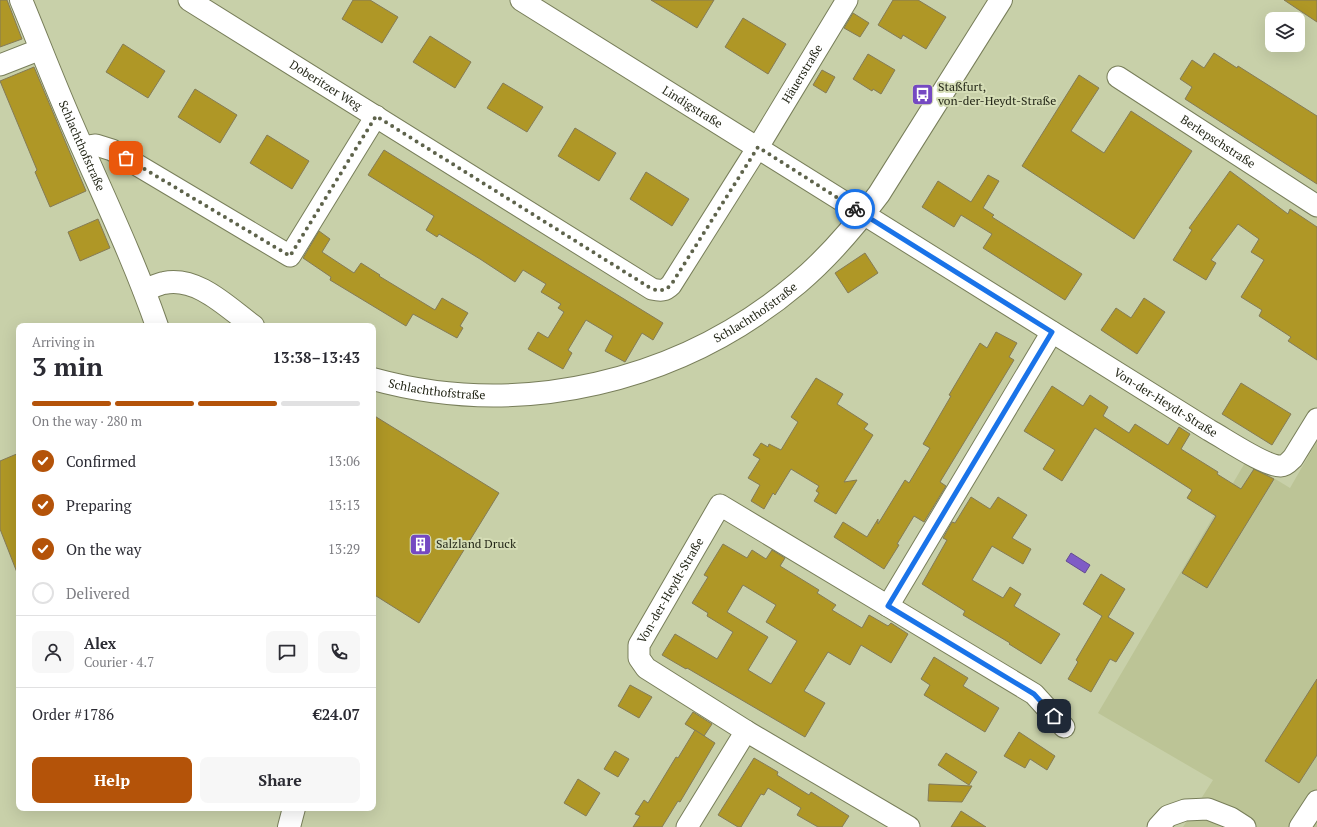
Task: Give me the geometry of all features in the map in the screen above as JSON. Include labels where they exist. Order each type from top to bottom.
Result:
[{"type":"street","name":"Schlachthofstraße","points":[[21,0],[82,147],[112,212],[156,323]]},
{"type":"street","name":"Doberitzer Weg","points":[[189,0],[652,289],[661,291],[667,289],[671,285],[758,147]]},
{"type":"street","name":"Lindigstraße","points":[[521,0],[758,147],[863,215]]},
{"type":"street","name":"Häuerstraße","points":[[758,147],[847,0]]},
{"type":"street","name":"Schlachthofstraße","points":[[376,380],[414,389],[449,394],[511,395],[577,388],[614,379],[669,362],[701,348],[740,326],[782,297],[805,277],[845,237],[863,215],[883,187],[1001,0]]},
{"type":"street","points":[[0,65],[41,49]]},
{"type":"street","name":"Berlepschstraße","points":[[1118,77],[1317,206]]},
{"type":"street","points":[[82,147],[96,145],[112,150],[290,256],[376,116]]},
{"type":"street","name":"Von-der-Heydt-Straße","points":[[863,215],[1216,434],[1264,462],[1274,466],[1282,466],[1288,463],[1293,458],[1317,419]]},
{"type":"street","points":[[144,290],[163,283],[172,282],[186,283],[196,286],[207,292],[249,323]]},
{"type":"street","points":[[888,606],[1052,332]]},
{"type":"street","name":"Von-der-Heydt-Straße","points":[[746,731],[646,668],[639,658],[639,645],[720,505],[1034,694],[1064,727]]},
{"type":"street","points":[[687,827],[746,731],[909,827]]},
{"type":"street","points":[[1300,827],[1317,801]]},
{"type":"street","points":[[1158,827],[1168,816],[1185,810],[1208,809],[1231,818],[1246,827]]},
{"type":"street","points":[[290,827],[293,811]]},
{"type":"shaded area","points":[[1317,441],[1317,827],[1183,827],[1213,780],[1098,713],[1246,461],[1290,488]]},
{"type":"shaded area","points":[[1071,553],[1090,565],[1085,573],[1066,561]]},
{"type":"building","points":[[0,0],[7,0],[22,39],[0,47]]},
{"type":"building","points":[[353,0],[370,0],[398,17],[382,43],[342,19]]},
{"type":"building","points":[[651,0],[714,0],[697,28]]},
{"type":"building","points":[[893,0],[918,0],[946,17],[926,49],[903,35],[901,39],[878,25]]},
{"type":"building","points":[[1284,0],[1317,0],[1317,22],[1305,14],[1305,12],[1302,12]]},
{"type":"building","points":[[853,13],[869,23],[860,37],[844,28]]},
{"type":"building","points":[[743,18],[786,44],[768,74],[725,47]]},
{"type":"building","points":[[430,36],[471,62],[455,88],[413,62]]},
{"type":"building","points":[[123,44],[165,71],[148,98],[106,72]]},
{"type":"building","points":[[1214,53],[1237,68],[1238,66],[1317,116],[1317,184],[1185,99],[1192,87],[1180,79],[1192,60],[1204,68]]},
{"type":"building","points":[[868,54],[895,70],[881,94],[873,89],[872,91],[853,79]]},
{"type":"building","points":[[34,67],[86,191],[50,207],[35,172],[37,170],[0,81]]},
{"type":"building","points":[[822,70],[835,77],[826,93],[813,85]]},
{"type":"building","points":[[1079,75],[1099,88],[1071,131],[1104,153],[1131,111],[1192,151],[1134,239],[1022,166]]},
{"type":"building","points":[[503,83],[543,107],[527,132],[487,108]]},
{"type":"building","points":[[195,89],[237,115],[220,143],[178,117]]},
{"type":"building","points":[[575,128],[616,153],[599,181],[558,156]]},
{"type":"building","points":[[267,135],[309,161],[292,189],[250,163]]},
{"type":"building","points":[[384,150],[663,323],[653,340],[642,333],[625,362],[605,351],[613,336],[586,320],[568,350],[572,353],[563,369],[528,349],[538,332],[548,338],[564,312],[558,308],[561,304],[541,292],[546,284],[523,270],[515,282],[439,234],[437,237],[426,230],[434,216],[368,175]]},
{"type":"building","points":[[1230,171],[1288,214],[1290,209],[1317,227],[1317,360],[1288,341],[1291,337],[1259,316],[1262,310],[1241,297],[1264,260],[1251,252],[1259,239],[1238,224],[1211,260],[1216,263],[1206,280],[1173,260],[1192,230],[1189,228]]},
{"type":"building","points":[[646,172],[689,199],[672,226],[630,199]]},
{"type":"building","points":[[988,175],[999,181],[983,208],[994,215],[992,217],[1082,274],[1065,300],[983,248],[992,234],[961,215],[954,227],[922,207],[938,181],[971,202]]},
{"type":"building","points":[[98,219],[110,248],[80,261],[68,232]]},
{"type":"building","points":[[319,231],[330,239],[322,252],[354,273],[361,263],[380,275],[379,276],[435,310],[442,298],[468,313],[460,326],[463,328],[457,338],[413,314],[406,326],[330,280],[331,277],[303,258]]},
{"type":"building","points":[[865,253],[878,273],[848,293],[835,273]]},
{"type":"building","points":[[1144,298],[1165,312],[1137,354],[1101,330],[1116,308],[1131,318]]},
{"type":"building","points":[[996,332],[1017,343],[1009,357],[1014,360],[940,482],[946,486],[924,522],[914,516],[897,544],[899,545],[884,569],[834,537],[843,522],[867,537],[878,519],[878,524],[905,480],[909,483],[930,448],[923,444],[951,396],[949,395],[980,343],[987,348]]},
{"type":"building","points":[[816,378],[843,394],[837,404],[868,424],[864,429],[873,435],[844,482],[857,480],[836,514],[814,501],[819,493],[816,491],[819,486],[791,469],[775,495],[773,493],[764,509],[751,501],[760,485],[748,478],[760,459],[753,455],[761,443],[768,447],[769,444],[781,450],[798,422],[791,417]]},
{"type":"building","points":[[1241,383],[1291,414],[1272,445],[1222,414]]},
{"type":"building","points":[[1052,386],[1083,406],[1090,395],[1108,407],[1103,416],[1129,433],[1135,424],[1168,445],[1179,427],[1190,434],[1181,449],[1218,472],[1217,474],[1241,489],[1254,469],[1274,479],[1207,588],[1182,573],[1216,516],[1187,498],[1192,490],[1095,428],[1062,481],[1043,469],[1055,450],[1024,431]]},
{"type":"building","name":"Salzland Druck","points":[[376,417],[499,493],[419,623],[376,596]]},
{"type":"building","points":[[16,454],[16,570],[0,529],[0,461]]},
{"type":"building","points":[[971,497],[990,509],[998,497],[1027,515],[1012,538],[1031,549],[1023,564],[992,546],[972,580],[1003,598],[1010,587],[1021,594],[1014,606],[1060,634],[1041,664],[1009,644],[1010,643],[963,615],[965,611],[922,584],[947,540],[943,538],[952,522],[955,523]]},
{"type":"building","points":[[723,544],[747,558],[752,550],[766,559],[772,550],[785,558],[780,566],[819,590],[817,593],[836,605],[832,610],[862,628],[869,615],[888,626],[891,623],[908,634],[891,663],[861,645],[850,665],[828,652],[804,691],[825,703],[805,737],[662,655],[675,634],[717,659],[733,632],[707,616],[708,613],[692,603],[708,577],[704,575]],"holes":[[[743,585],[776,605],[766,622],[797,641],[771,684],[748,670],[768,637],[727,612]]]},
{"type":"building","points":[[1101,574],[1125,589],[1108,617],[1134,633],[1116,662],[1110,659],[1091,692],[1068,679],[1078,662],[1076,660],[1102,616],[1083,604]]},
{"type":"building","points":[[934,657],[968,678],[963,686],[999,708],[985,732],[924,695],[930,685],[921,679]]},
{"type":"building","points":[[1317,679],[1317,755],[1299,783],[1265,761]]},
{"type":"building","points":[[630,685],[652,697],[639,718],[618,706]]},
{"type":"building","points":[[693,712],[712,724],[704,736],[685,724]]},
{"type":"building","points":[[695,730],[715,743],[680,802],[678,801],[662,827],[633,827],[640,816],[635,814],[644,800],[648,803],[676,757],[678,758]]},
{"type":"building","points":[[1019,732],[1055,756],[1047,770],[1030,759],[1025,768],[1004,756]]},
{"type":"building","points":[[615,751],[629,759],[618,777],[604,769]]},
{"type":"building","points":[[946,753],[977,772],[969,785],[938,765]]},
{"type":"building","points":[[754,758],[778,772],[777,775],[809,795],[811,792],[849,816],[842,827],[818,827],[797,815],[801,808],[768,788],[764,795],[761,794],[741,827],[738,827],[718,815]]},
{"type":"building","points":[[578,779],[600,793],[586,816],[564,803]]},
{"type":"building","points":[[929,784],[972,786],[962,802],[928,801]]},
{"type":"building","points":[[961,811],[986,827],[951,827]]},
{"type":"way so far","points":[[126,158],[290,256],[376,116],[652,289],[661,291],[667,289],[671,285],[758,147],[855,209]]},
{"type":"place","name":"Staßfurt, von-der-Heydt-Straße","points":[[922,94]]},
{"type":"place","name":"Salzland Druck","points":[[420,544]]},
{"type":"route","points":[[855,209],[1052,332],[888,606],[1034,694],[1054,716]]}]
